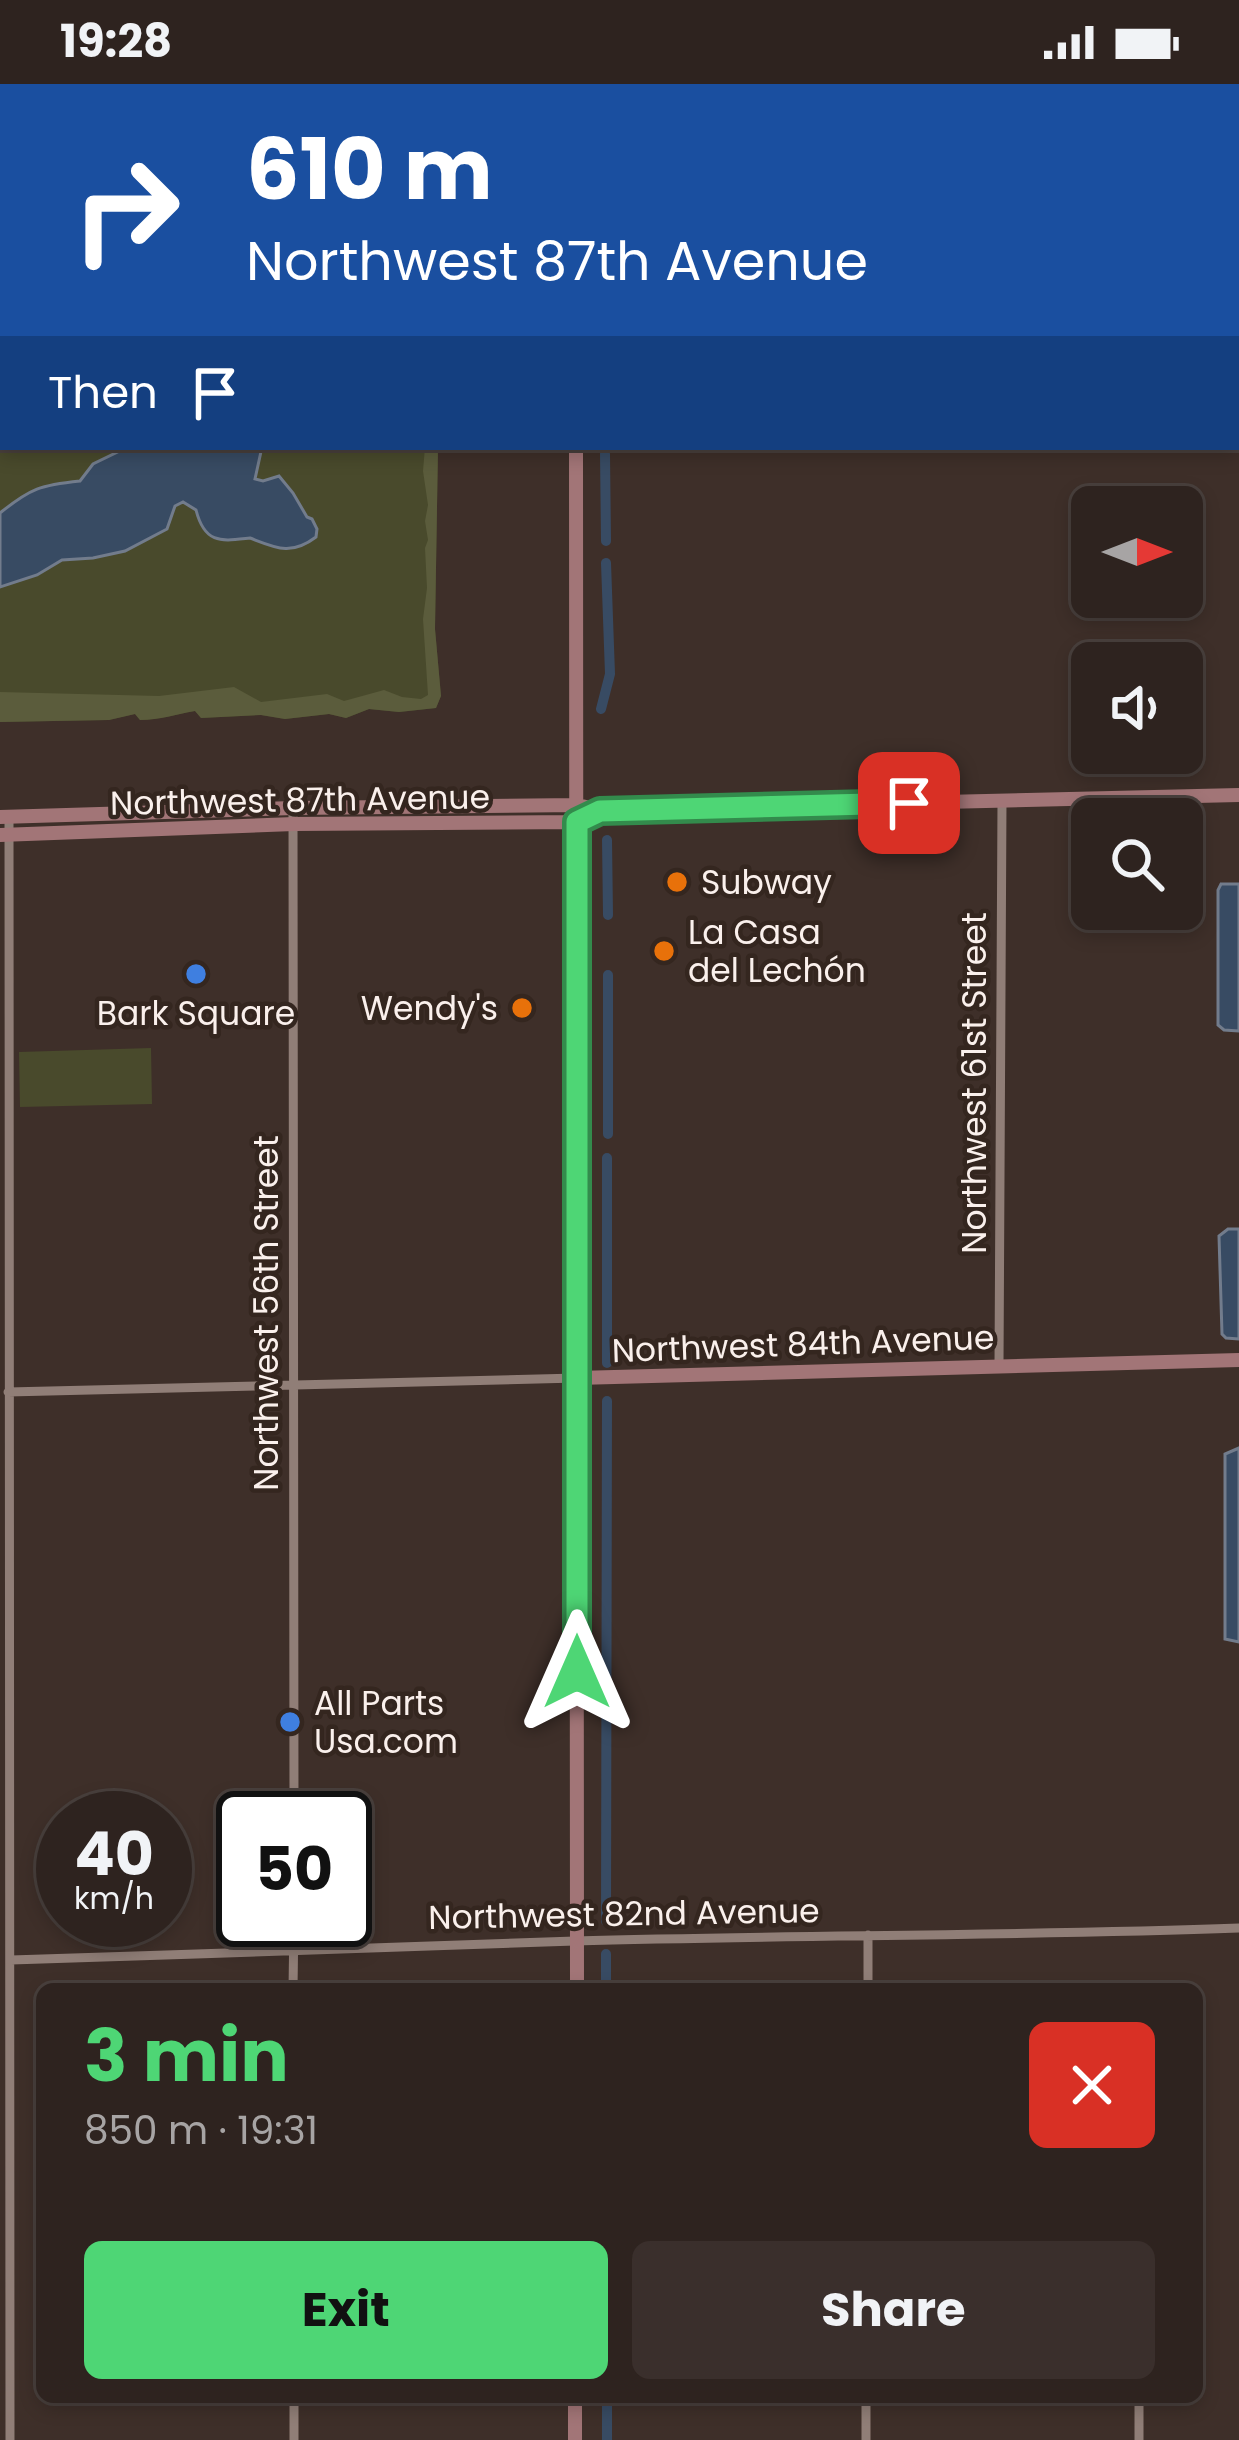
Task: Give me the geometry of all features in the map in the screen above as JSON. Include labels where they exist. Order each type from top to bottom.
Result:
[{"type":"main road","points":[[576,450],[577,1983]]},
{"type":"main road","name":"Northwest 87th Avenue","points":[[4,817],[577,805],[600,811],[1239,795]]},
{"type":"main road","name":"Northwest 87th Avenue","points":[[4,835],[294,824],[577,822],[600,811]]},
{"type":"main road","name":"Northwest 84th Avenue","points":[[577,1378],[1239,1360]]},
{"type":"main road","points":[[575,2403],[575,2440]]},
{"type":"street","name":"Northwest 61st Street","points":[[999,1365],[1002,801]]},
{"type":"street","name":"Northwest 56th Street","points":[[293,808],[294,1791]]},
{"type":"street","points":[[4,817],[10,2440]]},
{"type":"street","name":"Northwest 84th Avenue","points":[[8,1393],[577,1378]]},
{"type":"street","name":"Northwest 82nd Avenue","points":[[10,1960],[577,1941],[1239,1928]]},
{"type":"street","points":[[868,1935],[868,1983]]},
{"type":"street","points":[[293,1947],[293,1983]]},
{"type":"street","points":[[294,2403],[294,2440]]},
{"type":"street","points":[[866,2403],[866,2440]]},
{"type":"street","points":[[1139,2403],[1139,2440]]},
{"type":"green space","points":[[0,450],[438,450],[435,629],[441,696],[436,708],[369,709],[346,718],[329,714],[285,719],[261,715],[201,718],[195,711],[147,720],[135,714],[109,720],[0,722]]},
{"type":"green space","points":[[425,450],[438,450],[435,629],[441,696],[436,708],[369,709],[346,718],[329,714],[285,719],[261,715],[201,718],[195,711],[147,720],[135,714],[109,720],[0,722],[0,692],[159,696],[234,687],[261,702],[327,694],[344,701],[384,690],[402,697],[428,695],[423,619],[428,505]]},
{"type":"green space","points":[[151,1048],[152,1104],[20,1107],[19,1052]]},
{"type":"water","points":[[122,450],[261,450],[255,479],[279,476],[312,519],[316,537],[291,548],[250,538],[216,538],[204,530],[196,510],[183,502],[175,506],[167,529],[125,551],[62,560],[37,575],[0,587],[0,513],[37,489],[80,481],[93,464]]},
{"type":"water","points":[[1221,884],[1239,884],[1239,1031],[1218,1025]]},
{"type":"water","points":[[1228,1229],[1239,1229],[1239,1339],[1222,1334],[1219,1236]]},
{"type":"water","points":[[1239,1448],[1239,1642],[1225,1639],[1225,1454]]},
{"type":"waterway","points":[[605,454],[606,541]]},
{"type":"waterway","points":[[601,709],[610,674],[606,563]]},
{"type":"waterway","points":[[607,840],[608,915]]},
{"type":"waterway","points":[[608,975],[608,1134]]},
{"type":"waterway","points":[[607,1158],[607,1363]]},
{"type":"waterway","points":[[606,1921],[607,1401]]},
{"type":"waterway","points":[[606,1954],[606,1983]]},
{"type":"waterway","points":[[607,2403],[607,2440]]},
{"type":"place","name":"Subway","points":[[677,882]]},
{"type":"place","name":"La Casa del Lechón","points":[[664,951]]},
{"type":"place","name":"Bark Square","points":[[196,974]]},
{"type":"place","name":"Wendy's","points":[[522,1008]]},
{"type":"place","name":"All Parts Usa.com","points":[[290,1722]]},
{"type":"route","points":[[577,1672],[577,822],[600,811],[909,803]]}]
